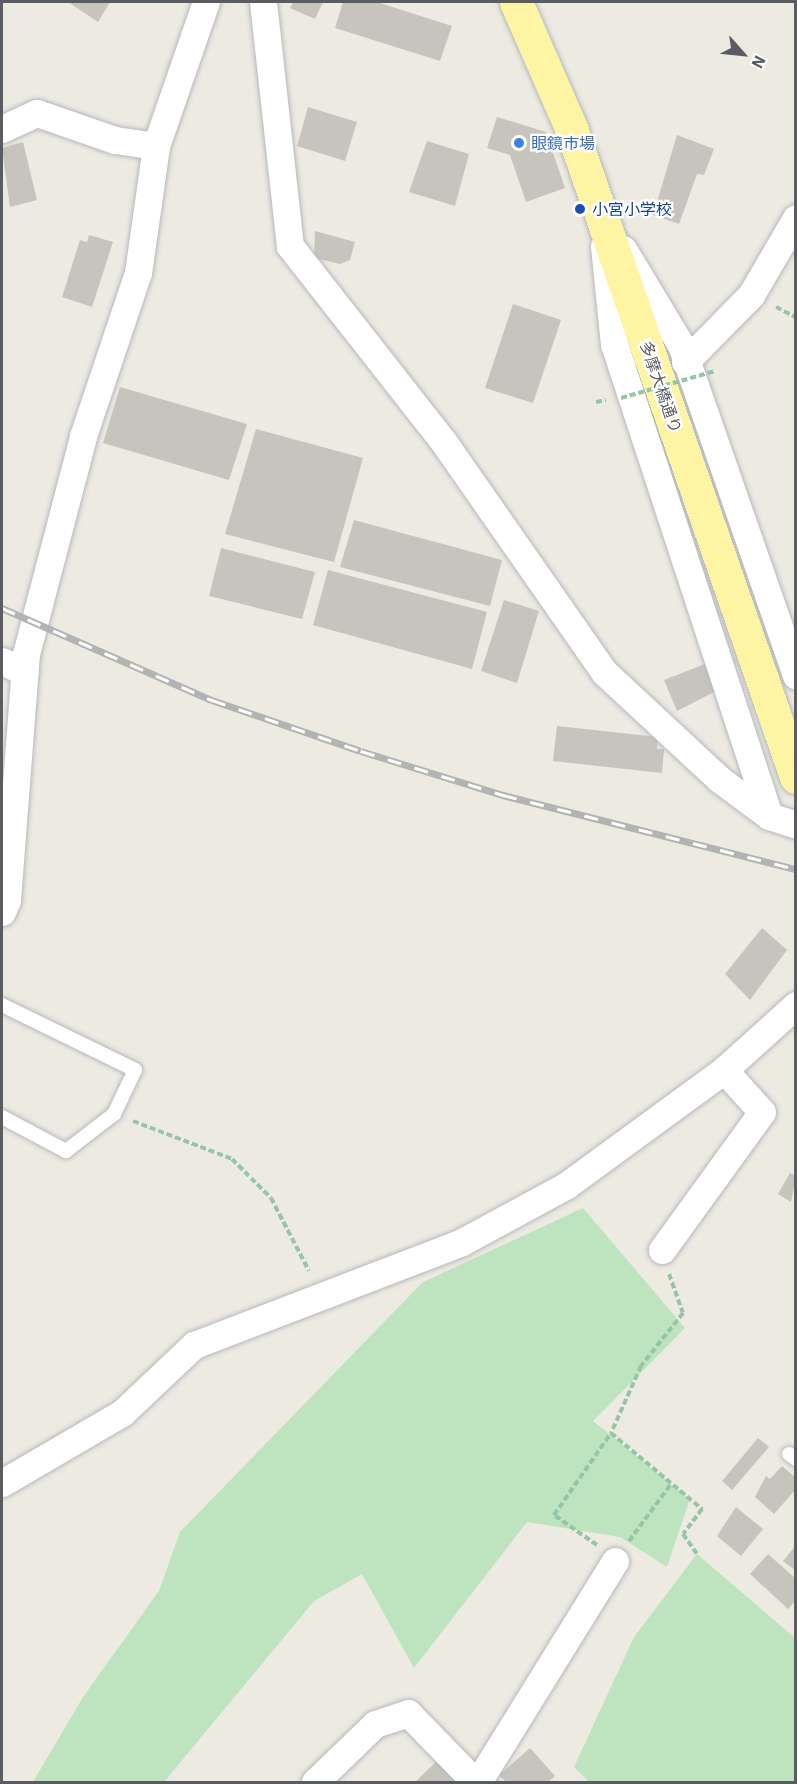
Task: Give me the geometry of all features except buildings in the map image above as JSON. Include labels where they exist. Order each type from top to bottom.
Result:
[{"type":"main road","name":"多摩大橋通り","points":[[516,2],[571,128],[795,777]]},
{"type":"street","points":[[2,912],[7,900],[14,666],[74,468],[138,273],[156,146],[206,2]]},
{"type":"street","points":[[263,2],[290,246],[443,441],[604,672],[719,779],[769,816],[795,825]]},
{"type":"street","points":[[2,129],[37,113],[115,140],[156,146]]},
{"type":"street","points":[[600,212],[614,344],[769,816]]},
{"type":"street","points":[[600,212],[681,345],[795,676]]},
{"type":"street","points":[[685,362],[751,295],[795,218]]},
{"type":"street","points":[[2,1483],[122,1413],[194,1345],[321,1296],[511,1217],[613,1155],[724,1070],[795,1005]]},
{"type":"street","points":[[662,1250],[762,1112],[724,1070]]},
{"type":"street","points":[[315,1782],[375,1724],[408,1713],[476,1782],[616,1547]]},
{"type":"lane","points":[[2,1005],[135,1070],[114,1114],[66,1151],[2,1117]]},
{"type":"path","points":[[621,398],[715,370]]},
{"type":"path","points":[[114,1114],[232,1159],[244,1169],[271,1198],[321,1296]]},
{"type":"path","points":[[662,1250],[682,1313],[641,1366],[611,1433],[554,1515],[616,1547],[671,1484]]},
{"type":"path","points":[[611,1433],[702,1509],[683,1534],[697,1554]]},
{"type":"green space","points":[[583,1208],[685,1328],[593,1421],[690,1499],[667,1567],[620,1537],[527,1522],[414,1668],[362,1574],[314,1601],[164,1782],[33,1782],[83,1697],[159,1591],[180,1532],[423,1282]]},
{"type":"green space","points":[[697,1554],[795,1638],[795,1782],[589,1782],[574,1767],[634,1637]]},
{"type":"railway","points":[[2,608],[212,700],[361,751],[503,795],[796,869]]},
{"type":"place","name":"眼鏡市場","points":[[519,143]]},
{"type":"place","name":"小宮小学校","points":[[580,209]]}]
